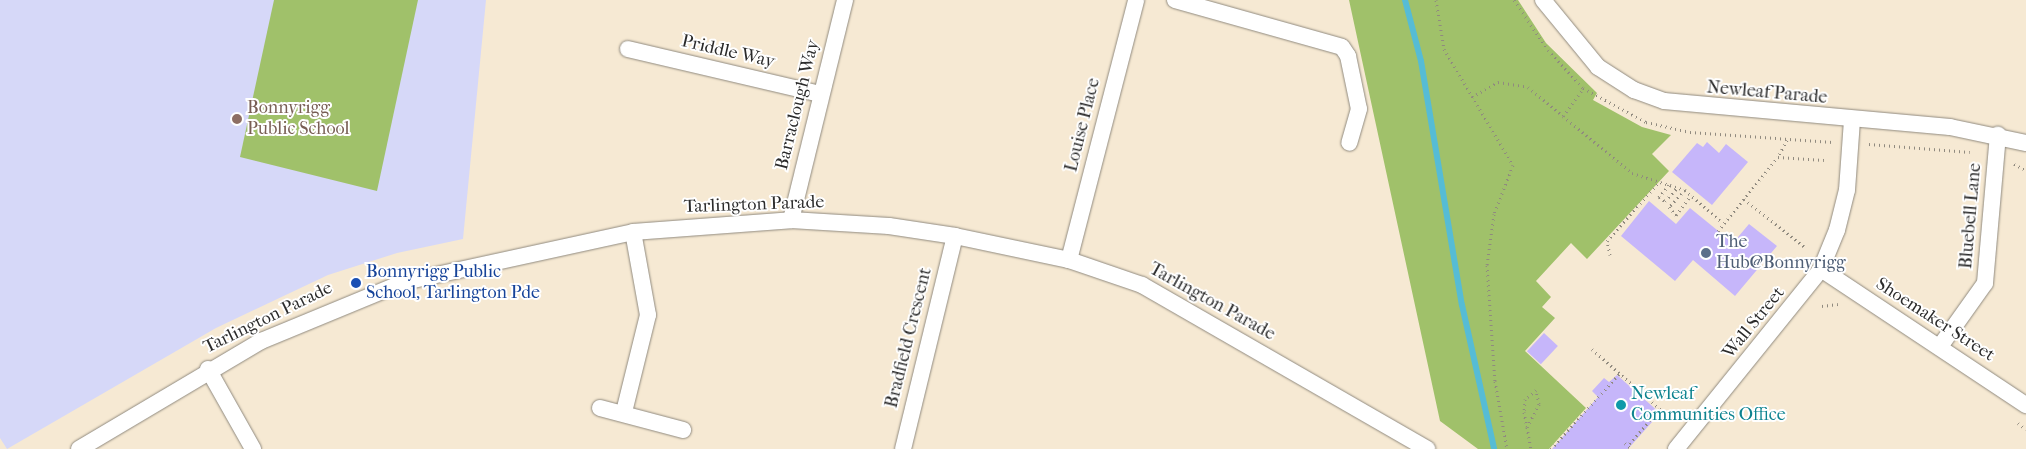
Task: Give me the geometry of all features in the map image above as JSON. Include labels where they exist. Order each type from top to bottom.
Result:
[{"type":"street","name":"Barraclough Way","points":[[791,220],[820,94],[845,0]]},
{"type":"street","name":"Louise Place","points":[[1069,260],[1136,0]]},
{"type":"street","points":[[1175,0],[1342,47],[1348,56],[1359,109],[1349,143]]},
{"type":"street","name":"Newleaf Parade","points":[[1543,0],[1585,56],[1634,90],[1694,106],[1998,135],[2026,144]]},
{"type":"street","name":"Priddle Way","points":[[628,49],[820,94]]},
{"type":"street","name":"Wall Street","points":[[1676,449],[1821,269],[1837,230],[1847,190],[1852,121]]},
{"type":"street","name":"Bluebell Lane","points":[[1941,345],[1986,283],[1998,135]]},
{"type":"street","name":"Tarlington Parade","points":[[79,449],[208,369],[304,321],[404,282],[632,232],[791,220],[889,226],[955,236],[1069,260],[1142,285],[1189,309],[1426,449]]},
{"type":"street","points":[[624,412],[648,315],[632,232]]},
{"type":"street","name":"Bradfield Crescent","points":[[903,449],[955,236]]},
{"type":"street","name":"Shoemaker Street","points":[[1821,269],[1941,345],[2026,405]]},
{"type":"street","points":[[208,369],[253,449]]},
{"type":"street","points":[[600,408],[624,412],[682,430]]},
{"type":"path","points":[[1436,0],[1438,34],[1472,97],[1513,165],[1494,214],[1487,265],[1495,381],[1507,449]]},
{"type":"path","points":[[1472,97],[1498,82],[1528,87],[1632,173],[1685,190],[1723,223]]},
{"type":"path","points":[[1563,116],[1583,88]]},
{"type":"path","points":[[1718,231],[1778,157],[1787,140]]},
{"type":"path","points":[[1885,144],[1976,153]]},
{"type":"path","points":[[1778,157],[1824,160]]},
{"type":"path","points":[[1610,255],[1607,241],[1660,181]]},
{"type":"path","points":[[1670,185],[1659,197],[1665,201],[1678,187]]},
{"type":"path","points":[[1685,190],[1669,207],[1676,215],[1691,196]]},
{"type":"path","points":[[1744,198],[1806,248]]},
{"type":"path","points":[[1592,349],[1660,409],[1627,444],[1632,449]]},
{"type":"path","points":[[1551,449],[1620,373]]},
{"type":"path","points":[[1527,427],[1539,404],[1536,390],[1525,399],[1527,427],[1531,449]]},
{"type":"shaded area","name":"Bonnyrigg Public School","points":[[0,0],[486,0],[463,239],[397,253],[328,275],[216,328],[7,449],[0,438]]},
{"type":"green space","points":[[274,0],[418,0],[377,191],[240,157]]},
{"type":"green space","points":[[1349,0],[1518,0],[1546,43],[1597,93],[1593,100],[1642,127],[1671,135],[1652,154],[1669,171],[1587,259],[1571,243],[1536,281],[1551,297],[1542,307],[1555,318],[1525,351],[1586,408],[1549,449],[1478,449],[1440,421]]},
{"type":"building","name":"The Hub@Bonnyrigg","points":[[1707,142],[1719,153],[1726,144],[1748,162],[1712,205],[1672,172],[1697,143],[1703,147]]},
{"type":"building","name":"The Hub@Bonnyrigg","points":[[1649,201],[1676,224],[1690,208],[1733,243],[1749,224],[1777,246],[1735,296],[1693,260],[1675,281],[1621,236]]},
{"type":"building","points":[[1544,333],[1558,346],[1541,364],[1527,351]]},
{"type":"building","name":"Newleaf Communities Office","points":[[1617,375],[1660,413],[1628,449],[1552,449],[1598,397],[1592,391],[1604,378],[1609,382]]},
{"type":"waterway","points":[[1405,0],[1421,61],[1462,305],[1494,448]]},
{"type":"place","name":"Bonnyrigg Public School","points":[[237,119]]},
{"type":"place","name":"The Hub@Bonnyrigg","points":[[1706,253]]},
{"type":"place","name":"Bonnyrigg Public School, Tarlington Pde","points":[[356,283]]},
{"type":"place","name":"Newleaf Communities Office","points":[[1621,405]]}]
